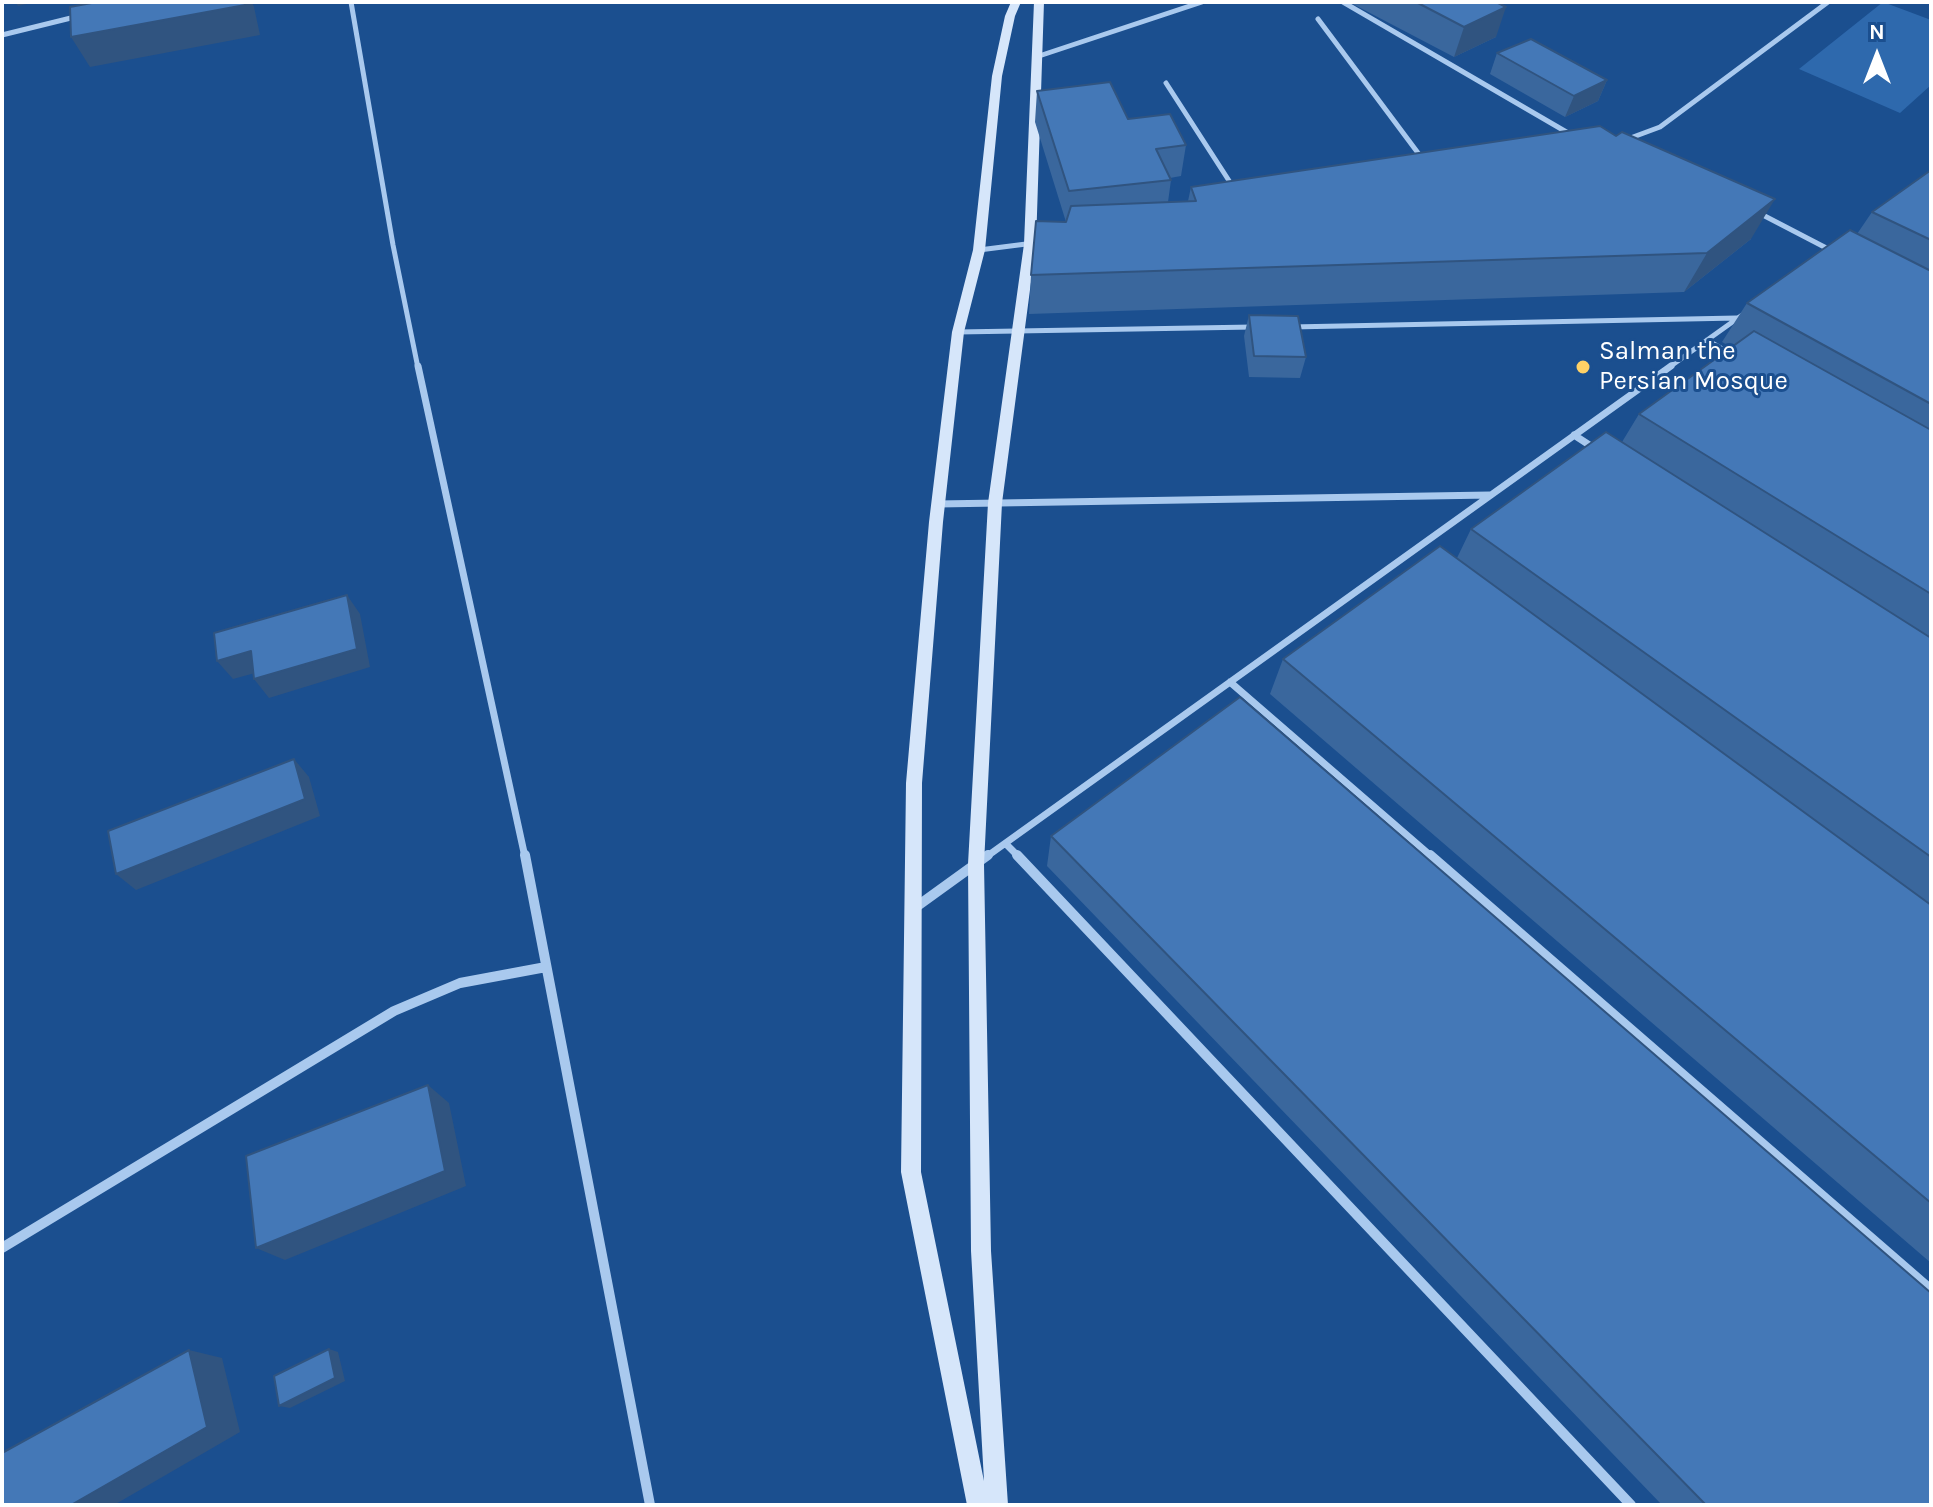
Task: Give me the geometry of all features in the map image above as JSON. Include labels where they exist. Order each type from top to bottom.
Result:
[{"type":"main road","points":[[978,1505],[911,1172],[916,907],[914,783],[938,504],[958,332],[979,250],[997,76],[1016,2]]},
{"type":"main road","points":[[997,1505],[981,1251],[976,864],[995,503],[1020,331],[1038,242],[1036,57],[1039,2]]},
{"type":"street","points":[[351,2],[405,305],[510,780],[650,1505]]},
{"type":"street","points":[[1036,57],[1202,2]]},
{"type":"street","points":[[1343,2],[1583,142]]},
{"type":"street","points":[[1622,141],[1660,127],[1828,2]]},
{"type":"street","points":[[2,35],[92,13]]},
{"type":"street","points":[[1318,19],[1432,172]]},
{"type":"street","points":[[1166,83],[1239,196]]},
{"type":"street","points":[[1755,211],[1846,258]]},
{"type":"street","points":[[979,250],[1038,242]]},
{"type":"street","points":[[1821,258],[1844,242]]},
{"type":"street","points":[[916,907],[1007,845],[1757,304]]},
{"type":"street","points":[[1283,327],[1738,318]]},
{"type":"street","points":[[958,332],[1268,327]]},
{"type":"street","points":[[1707,340],[1746,363]]},
{"type":"street","points":[[1574,435],[1600,452]]},
{"type":"street","points":[[938,504],[1490,495]]},
{"type":"street","points":[[1407,555],[1420,564]]},
{"type":"street","points":[[1230,682],[1931,1290]]},
{"type":"street","points":[[1007,845],[1631,1505]]},
{"type":"street","points":[[2,1248],[394,1011],[460,983],[495,974],[546,967]]},
{"type":"shaded area","points":[[1883,2],[1931,20],[1931,85],[1900,113],[1799,69]]},
{"type":"building","points":[[97,2],[245,2],[245,5],[71,37],[70,7]]},
{"type":"building","points":[[1416,2],[1496,2],[1506,7],[1464,27]]},
{"type":"building","points":[[1531,39],[1607,80],[1574,96],[1497,53]]},
{"type":"building","points":[[1110,82],[1128,119],[1170,114],[1186,145],[1156,149],[1171,180],[1069,191],[1037,91]]},
{"type":"building","points":[[1600,126],[1616,136],[1622,132],[1775,199],[1707,253],[1031,275],[1036,221],[1066,222],[1071,206],[1196,201],[1191,187]]},
{"type":"building","points":[[1931,170],[1931,240],[1872,212]]},
{"type":"building","points":[[1850,230],[1931,271],[1931,404],[1747,303]]},
{"type":"building","points":[[1249,315],[1298,316],[1306,357],[1254,356]]},
{"type":"building","points":[[1754,331],[1931,430],[1931,594],[1639,414]]},
{"type":"building","points":[[1606,432],[1931,638],[1931,857],[1471,529]]},
{"type":"building","points":[[1440,546],[1931,905],[1931,1203],[1283,659]]},
{"type":"building","points":[[347,595],[357,649],[254,679],[251,651],[217,661],[214,633]]},
{"type":"building","points":[[1240,697],[1931,1293],[1931,1505],[1706,1505],[1051,836]]},
{"type":"building","points":[[294,759],[305,799],[116,874],[108,831]]},
{"type":"building","points":[[428,1085],[445,1171],[256,1248],[246,1156]]},
{"type":"building","points":[[329,1349],[335,1378],[279,1406],[274,1376]]},
{"type":"building","points":[[189,1350],[207,1427],[71,1505],[2,1505],[2,1453]]},
{"type":"place","name":"Salman the Persian Mosque","points":[[1583,367]]}]
